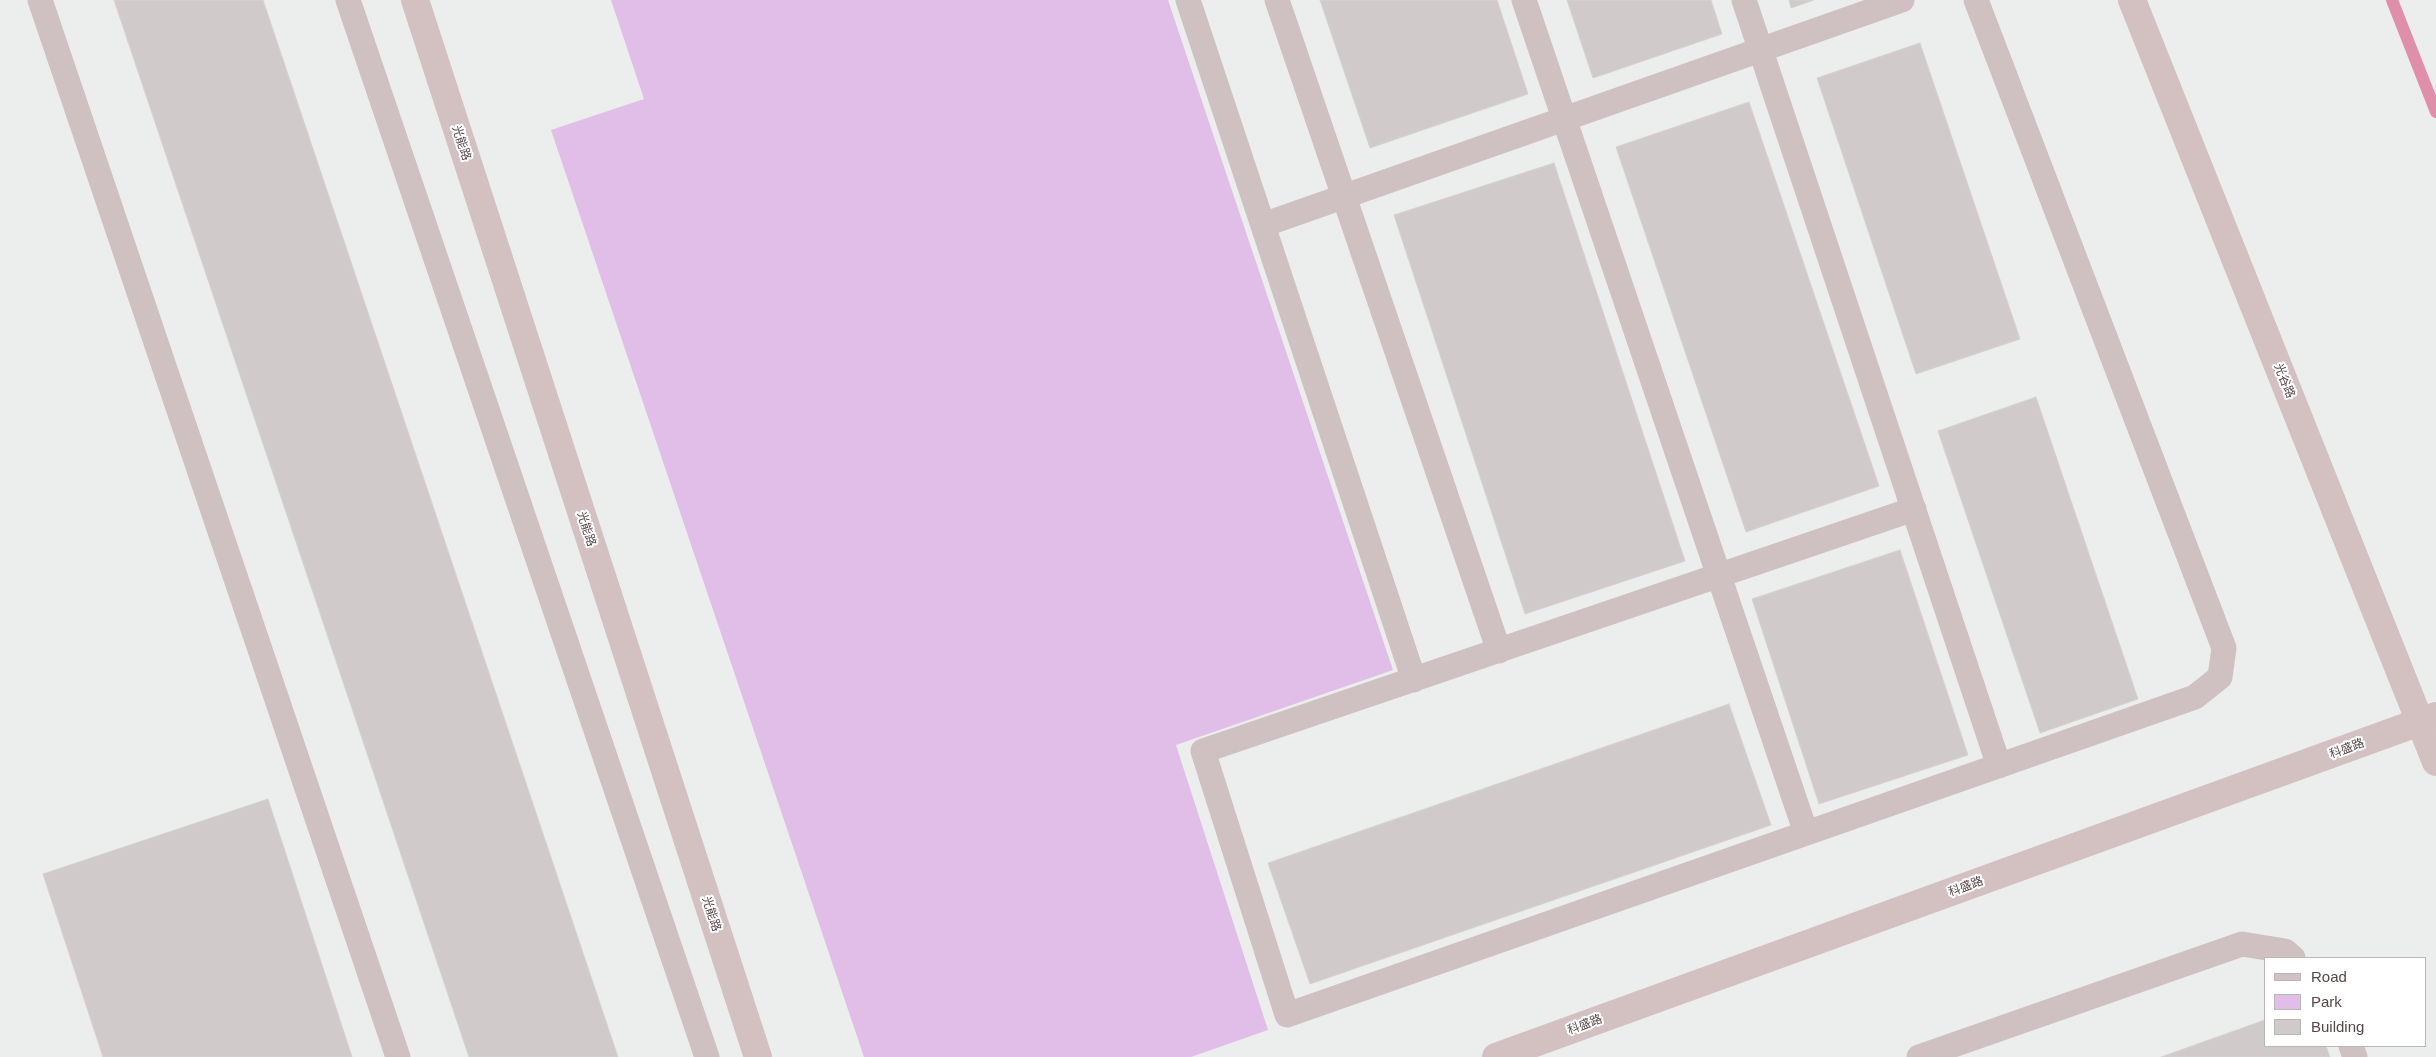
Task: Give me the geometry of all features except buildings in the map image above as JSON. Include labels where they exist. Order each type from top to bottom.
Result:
[{"type":"street","name":"光能路","points":[[415,0],[758,1057]]},
{"type":"street","name":"光谷路","points":[[2132,0],[2428,719],[2436,762]]},
{"type":"street","name":"科盛路","points":[[1496,1057],[2428,719]]},
{"type":"lane","points":[[40,0],[398,1057]]},
{"type":"lane","points":[[348,0],[707,1057]]},
{"type":"lane","points":[[1188,0],[1414,680]]},
{"type":"lane","points":[[1277,0],[1346,196],[1499,651]]},
{"type":"lane","points":[[1524,0],[1806,833]]},
{"type":"lane","points":[[1744,0],[1999,766]]},
{"type":"lane","points":[[1264,225],[1902,0]]},
{"type":"lane","points":[[1914,509],[1203,751],[1287,1015],[2194,698],[2220,677],[2224,648],[1976,0]]},
{"type":"lane","points":[[1919,1057],[2242,944],[2285,952],[2292,957]]},
{"type":"green space","points":[[611,0],[1168,0],[1393,670],[1176,745],[1268,1030],[1191,1057],[864,1057],[551,130],[644,99]]},
{"type":"waterway","points":[[2392,0],[2436,112]]}]
